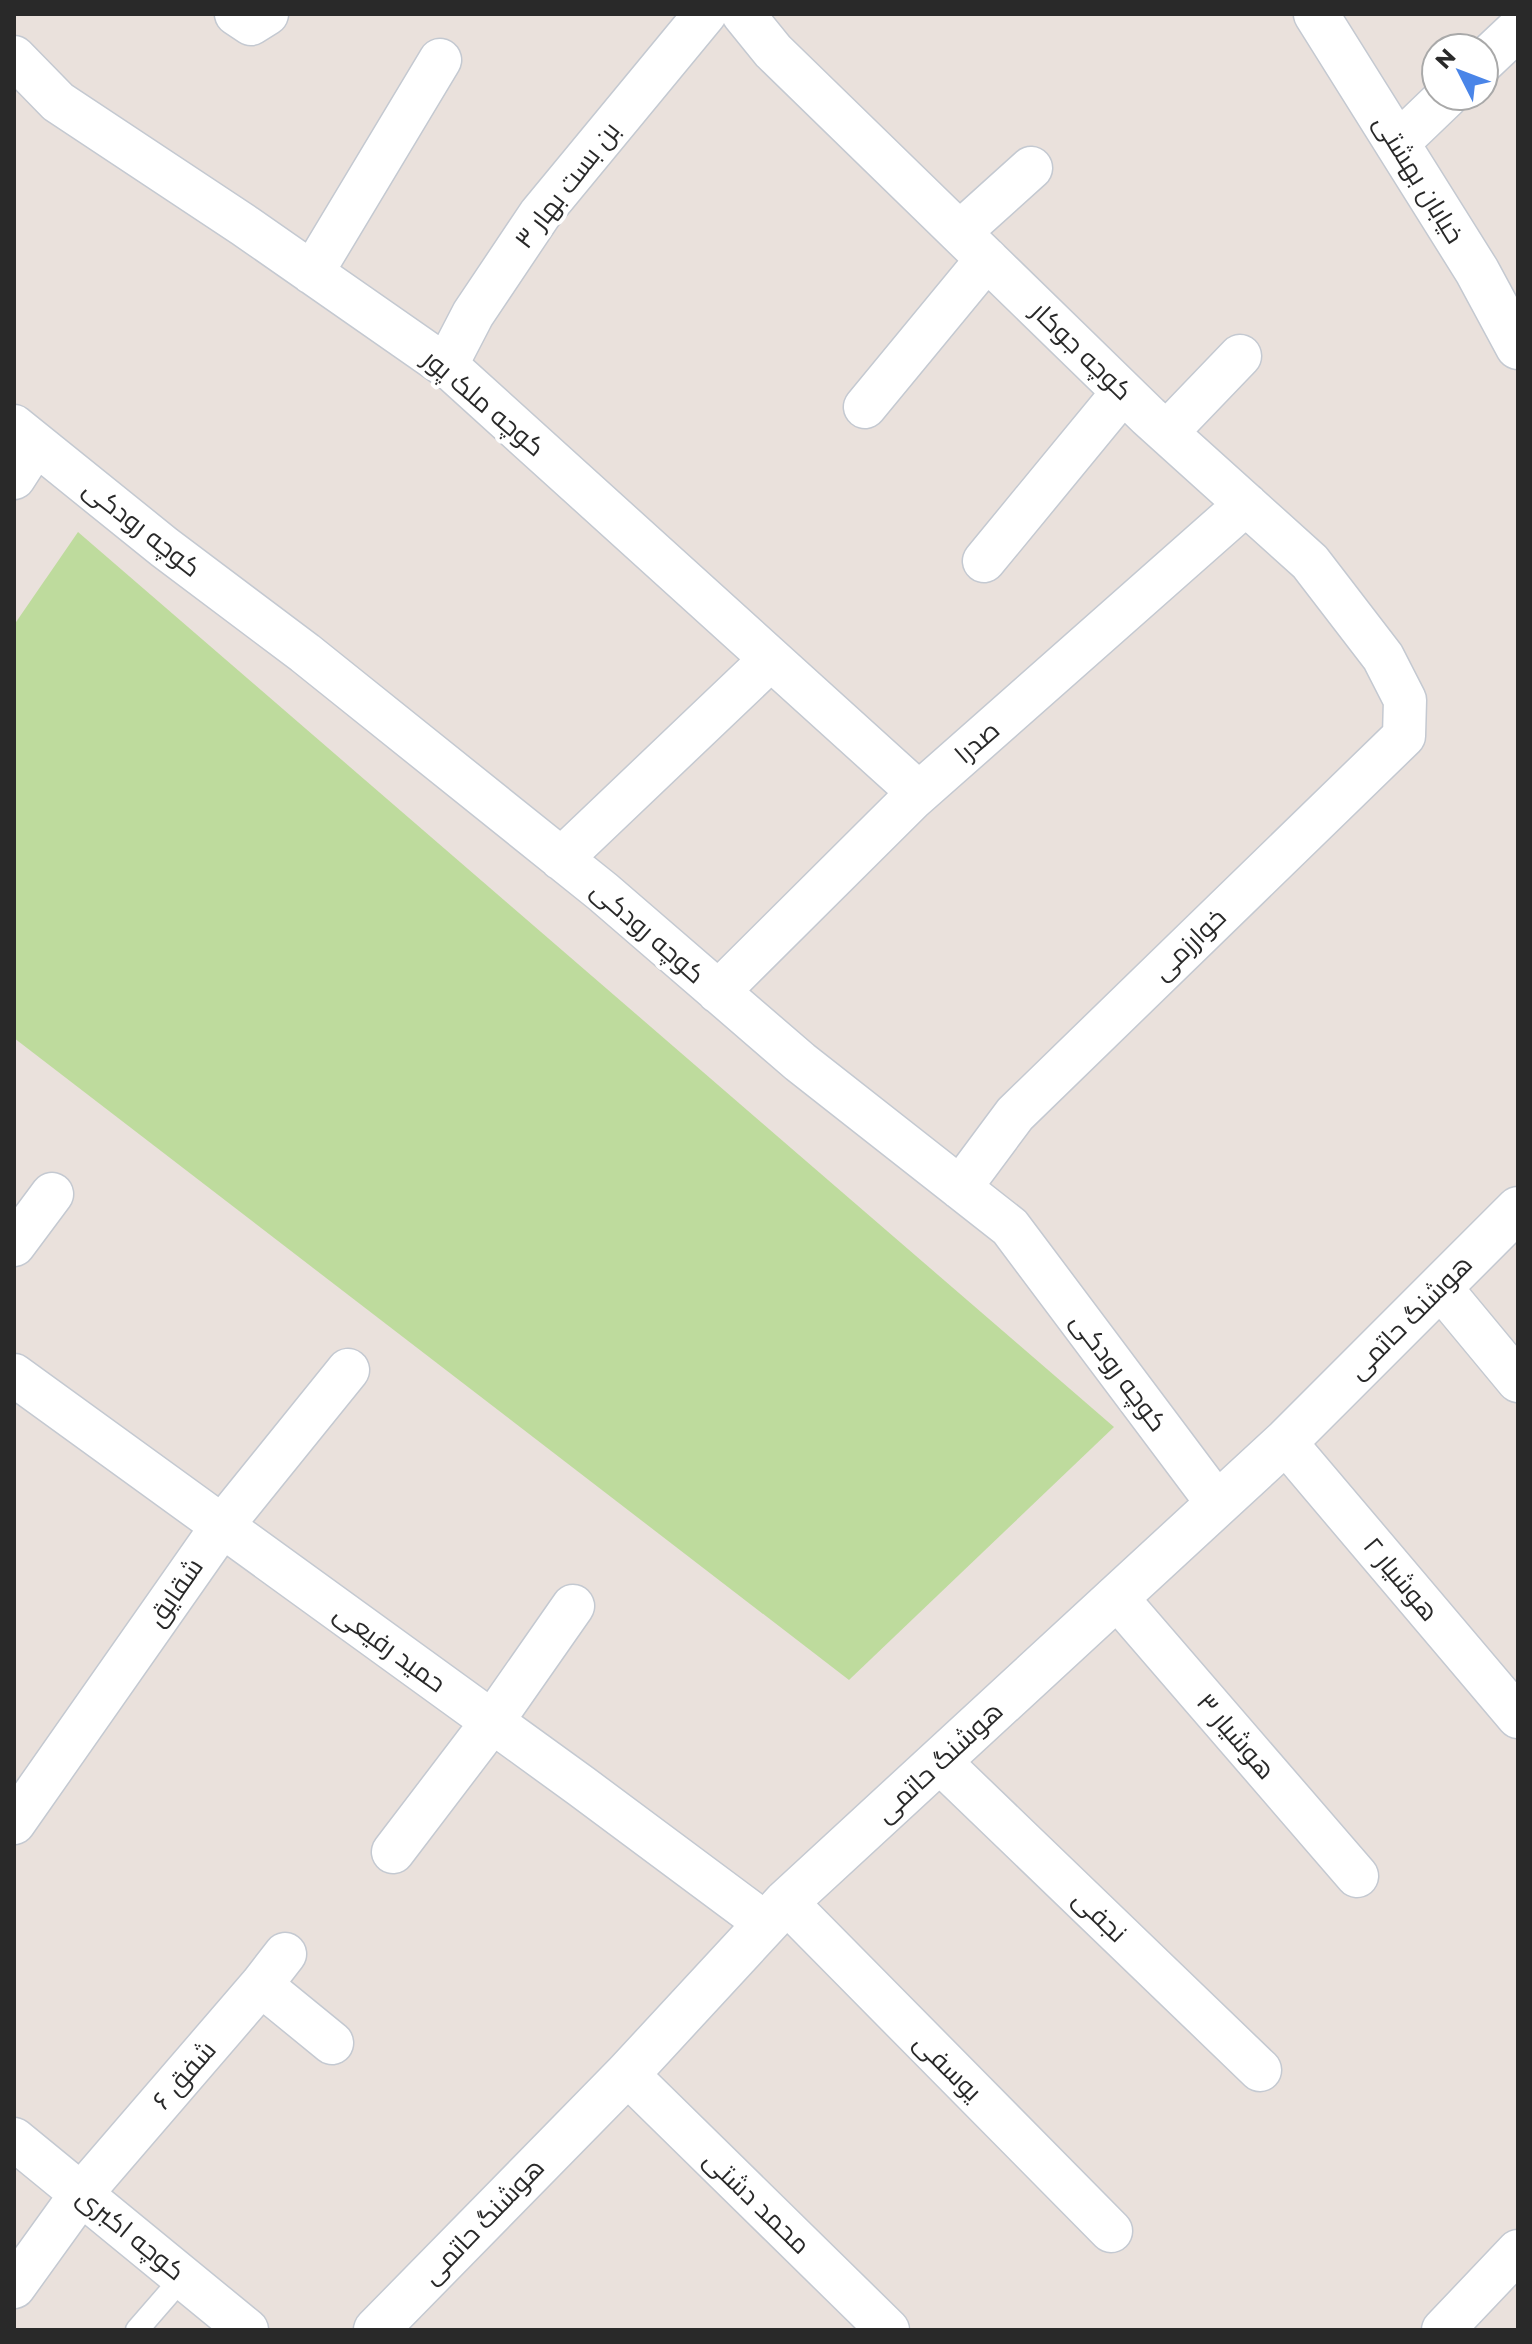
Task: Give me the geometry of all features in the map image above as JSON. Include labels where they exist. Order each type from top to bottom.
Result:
[{"type":"main road","name":"خیابان بهشتی","points":[[1330,20],[1397,144],[1477,271],[1518,347]]},
{"type":"main road","name":"هوشنگ حاتمی","points":[[376,2330],[627,2074],[775,1913],[1285,1442],[1518,1209]]},
{"type":"street","points":[[236,14],[251,24],[267,14]]},
{"type":"street","name":"بن بست بهار ۳","points":[[446,366],[473,314],[540,214],[705,14]]},
{"type":"street","name":"کوچه جوکار","points":[[743,14],[773,51],[1123,392],[1310,562],[1383,657],[1405,700]]},
{"type":"street","points":[[1500,46],[1518,29]]},
{"type":"street","name":"کوچه ملک پور","points":[[14,57],[58,102],[446,366],[919,793]]},
{"type":"street","points":[[312,273],[440,60]]},
{"type":"street","points":[[1397,144],[1430,112]]},
{"type":"street","points":[[865,407],[973,246],[1031,168]]},
{"type":"street","points":[[1167,432],[1240,356]]},
{"type":"street","points":[[984,561],[1123,392]]},
{"type":"street","points":[[14,478],[25,435]]},
{"type":"street","name":"کوچه رودکی","points":[[25,435],[164,547],[305,653],[561,859],[800,1062],[1010,1227],[1217,1503]]},
{"type":"street","name":"صدرا","points":[[718,992],[919,793],[1246,504]]},
{"type":"street","points":[[561,859],[771,659]]},
{"type":"street","name":"خوارزمی","points":[[960,1188],[1015,1114],[1404,736],[1405,700]]},
{"type":"street","points":[[14,1245],[52,1194]]},
{"type":"street","points":[[1440,1287],[1518,1381]]},
{"type":"street","name":"شقایق","points":[[14,1823],[222,1526],[348,1370]]},
{"type":"street","name":"حمید رفیعی","points":[[14,1375],[492,1722],[775,1913]]},
{"type":"street","name":"هوشیار ۲","points":[[1285,1442],[1518,1717]]},
{"type":"street","name":"هوشیار ۳","points":[[1116,1597],[1357,1876]]},
{"type":"street","points":[[393,1852],[492,1722],[573,1606]]},
{"type":"street","name":"نجفی","points":[[940,1762],[1260,2070]]},
{"type":"street","name":"یوسفی","points":[[775,1913],[1111,2231]]},
{"type":"street","name":"شفق ۶","points":[[14,2287],[81,2194],[273,1970],[332,2043]]},
{"type":"street","name":"محمد دشتی","points":[[627,2074],[888,2330]]},
{"type":"street","name":"کوچه اکبری","points":[[14,2139],[247,2330]]},
{"type":"street","points":[[1443,2330],[1518,2251]]},
{"type":"lane","points":[[137,2330],[183,2277]]},
{"type":"green space","points":[[78,532],[1114,1427],[849,1680],[14,1038],[14,625]]}]
